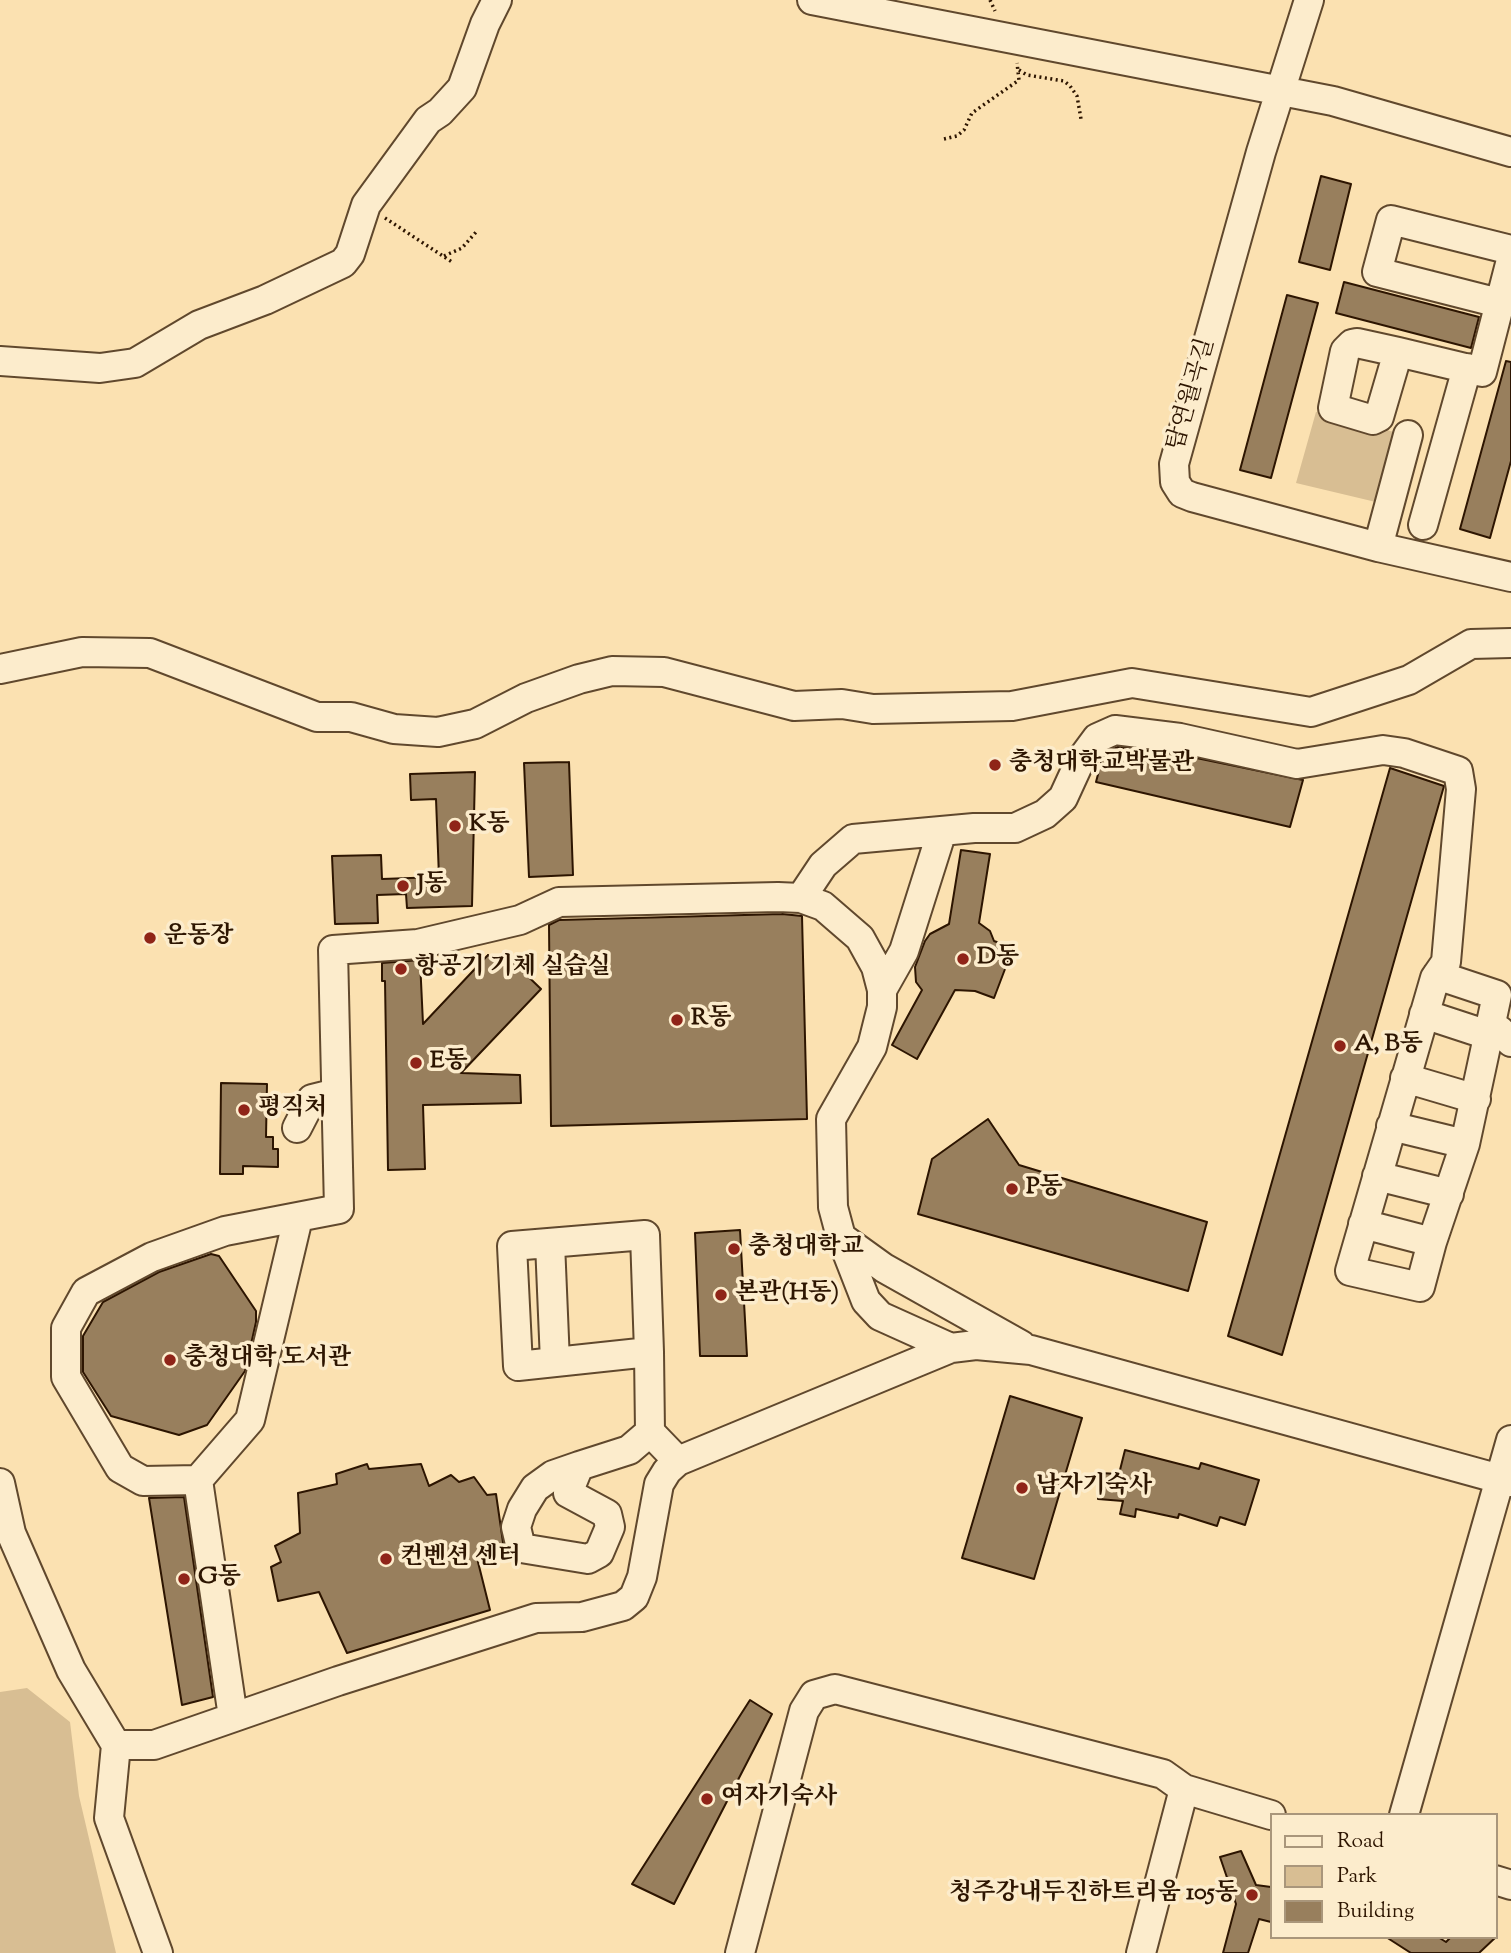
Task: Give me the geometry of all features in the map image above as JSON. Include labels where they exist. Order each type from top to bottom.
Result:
[{"type":"street","points":[[0,361],[100,368],[135,363],[199,325],[265,300],[343,263],[350,254],[366,205],[428,120],[440,113],[462,88],[485,24],[497,0]]},
{"type":"street","points":[[812,0],[1333,101],[1511,152]]},
{"type":"street","name":"탑연월곡길","points":[[1309,0],[1280,91],[1174,464],[1175,482],[1182,493],[1192,497],[1378,548],[1511,577]]},
{"type":"street","points":[[1499,303],[1377,272],[1391,220],[1511,250]]},
{"type":"street","points":[[1398,352],[1482,372],[1511,260]]},
{"type":"street","points":[[1423,525],[1467,368]]},
{"type":"street","points":[[1378,548],[1408,435]]},
{"type":"street","points":[[1399,470],[1436,480]]},
{"type":"street","points":[[0,669],[82,652],[150,653],[317,717],[351,718],[394,729],[438,732],[475,724],[526,698],[579,678],[612,671],[664,672],[794,706],[842,704],[873,709],[1012,706],[1132,682],[1311,712],[1409,680],[1471,645],[1511,643]]},
{"type":"street","points":[[801,898],[823,865],[853,839],[1015,828],[1045,814],[1063,798],[1080,761],[1097,738],[1115,730],[1180,738],[1297,764],[1383,750],[1404,753],[1458,771],[1461,789],[1446,962],[1437,975],[1424,1014],[1350,1271],[1420,1287],[1476,1100],[1499,1038],[1497,995],[1437,975]]},
{"type":"street","points":[[883,990],[904,951],[942,831]]},
{"type":"street","points":[[298,1218],[250,1420],[198,1480],[143,1481],[120,1468],[66,1377],[66,1328],[86,1292],[152,1258],[225,1231],[339,1209],[333,950],[418,944],[520,920],[559,902],[801,898],[823,905],[860,938],[876,967],[883,990],[882,1007],[872,1047],[831,1119],[833,1208],[841,1237],[869,1273],[1031,1350],[1505,1480]]},
{"type":"street","points":[[1424,1014],[1499,1038]]},
{"type":"street","points":[[1405,1078],[1476,1100]]},
{"type":"street","points":[[298,1128],[312,1098],[336,1093]]},
{"type":"street","points":[[1391,1126],[1465,1144]]},
{"type":"street","points":[[1377,1176],[1449,1194]]},
{"type":"street","points":[[1363,1224],[1432,1242]]},
{"type":"street","points":[[649,1352],[518,1366],[512,1246],[646,1235],[649,1352],[650,1432],[678,1461]]},
{"type":"street","points":[[550,1242],[555,1362]]},
{"type":"street","points":[[869,1273],[866,1301],[880,1316],[951,1348]]},
{"type":"street","points":[[116,1745],[154,1745],[536,1618],[582,1617],[623,1606],[634,1597],[642,1577],[659,1485],[667,1471],[678,1461],[951,1348],[976,1345],[1031,1350]]},
{"type":"street","points":[[579,1466],[629,1450],[650,1432]]},
{"type":"street","points":[[1405,1813],[1505,1480],[1511,1440]]},
{"type":"street","points":[[198,1480],[233,1717]]},
{"type":"street","points":[[0,1483],[11,1533],[71,1670],[116,1745],[109,1818],[158,1953]]},
{"type":"street","points":[[740,1953],[804,1711],[814,1695],[835,1689],[1163,1774],[1184,1789],[1270,1815]]},
{"type":"street","points":[[1141,1953],[1184,1789]]},
{"type":"path","points":[[944,139],[957,136],[964,130],[972,113],[1020,80],[1008,38],[990,0]]},
{"type":"path","points":[[1018,70],[1027,75],[1064,82],[1070,86],[1077,96],[1081,119]]},
{"type":"path","points":[[366,205],[452,262]]},
{"type":"path","points":[[444,256],[462,248],[477,231]]},
{"type":"green space","points":[[1316,412],[1398,433],[1380,503],[1296,483]]},
{"type":"green space","points":[[27,1688],[70,1722],[79,1796],[116,1953],[0,1953],[0,1692]]},
{"type":"building","points":[[1321,176],[1351,184],[1330,270],[1299,262]]},
{"type":"building","points":[[1344,282],[1479,317],[1471,348],[1336,313]]},
{"type":"building","points":[[1287,295],[1318,303],[1271,478],[1240,470]]},
{"type":"building","points":[[1506,361],[1511,362],[1511,461],[1490,538],[1460,529]]},
{"type":"building","points":[[1118,747],[1177,754],[1303,780],[1290,827],[1096,782],[1102,759],[1108,751]]},
{"type":"building","points":[[569,762],[573,875],[529,877],[524,763]]},
{"type":"building","name":"A, B동","points":[[1390,768],[1444,786],[1282,1355],[1228,1336]]},
{"type":"building","name":"J동","points":[[475,772],[472,906],[407,908],[406,894],[377,895],[378,923],[335,924],[332,856],[381,855],[382,879],[439,877],[436,799],[411,800],[410,774]]},
{"type":"building","name":"D동","points":[[961,850],[990,854],[979,923],[990,931],[994,941],[1013,948],[994,998],[975,991],[955,990],[917,1059],[892,1045],[922,990],[916,982],[915,967],[925,941],[930,934],[949,924]]},
{"type":"building","name":"R동","points":[[782,914],[802,916],[807,1119],[551,1126],[549,925],[559,920]]},
{"type":"building","name":"E동","points":[[488,955],[499,966],[508,957],[541,989],[461,1073],[520,1075],[521,1103],[423,1105],[425,1169],[388,1170],[385,981],[382,981],[382,963],[420,960],[423,1024]]},
{"type":"building","name":"평직처","points":[[221,1083],[267,1084],[266,1137],[273,1137],[273,1149],[278,1149],[278,1167],[243,1166],[243,1174],[220,1174]]},
{"type":"building","name":"P동","points":[[988,1119],[1019,1165],[1207,1222],[1188,1291],[918,1214],[932,1159]]},
{"type":"building","name":"본관(H동)","points":[[740,1230],[747,1356],[700,1356],[695,1233]]},
{"type":"building","points":[[211,1254],[219,1256],[256,1311],[245,1371],[207,1425],[179,1435],[111,1416],[83,1372],[83,1336],[103,1302],[159,1272]]},
{"type":"building","name":"남자기숙사","points":[[1010,1396],[1082,1418],[1034,1579],[962,1558]]},
{"type":"building","points":[[1125,1450],[1199,1469],[1201,1463],[1259,1480],[1245,1525],[1220,1517],[1217,1526],[1179,1514],[1178,1518],[1136,1509],[1135,1517],[1120,1514],[1123,1501],[1098,1499],[1100,1473],[1119,1474]]},
{"type":"building","name":"컨벤션 센터","points":[[367,1464],[369,1469],[421,1464],[429,1486],[451,1475],[459,1482],[474,1477],[487,1495],[496,1494],[505,1556],[478,1562],[490,1610],[347,1653],[319,1592],[278,1601],[271,1567],[281,1562],[275,1546],[300,1533],[298,1493],[337,1484],[336,1474]]},
{"type":"building","name":"G동","points":[[184,1497],[213,1697],[182,1705],[149,1498]]},
{"type":"building","name":"여자기숙사","points":[[750,1700],[772,1714],[674,1904],[632,1884]]},
{"type":"building","name":"청주강내두진하트리움 105동","points":[[1241,1851],[1256,1885],[1270,1887],[1270,1922],[1259,1919],[1248,1953],[1223,1953],[1236,1904],[1220,1857]]},
{"type":"building","points":[[1389,1939],[1441,1939],[1446,1942],[1449,1939],[1494,1939],[1479,1953],[1411,1953]]},
{"type":"place","name":"충청대학교박물관","points":[[995,765]]},
{"type":"place","name":"K동","points":[[455,826]]},
{"type":"place","name":"J동","points":[[403,886]]},
{"type":"place","name":"운동장","points":[[150,938]]},
{"type":"place","name":"D동","points":[[963,959]]},
{"type":"place","name":"항공기 기체 실습실","points":[[401,969]]},
{"type":"place","name":"R동","points":[[677,1020]]},
{"type":"place","name":"A, B동","points":[[1340,1046]]},
{"type":"place","name":"E동","points":[[416,1063]]},
{"type":"place","name":"평직처","points":[[244,1110]]},
{"type":"place","name":"P동","points":[[1012,1189]]},
{"type":"place","name":"충청대학교","points":[[734,1249]]},
{"type":"place","name":"본관(H동)","points":[[721,1295]]},
{"type":"place","name":"충청대학 도서관","points":[[170,1360]]},
{"type":"place","name":"남자기숙사","points":[[1022,1488]]},
{"type":"place","name":"컨벤션 센터","points":[[386,1559]]},
{"type":"place","name":"G동","points":[[184,1579]]},
{"type":"place","name":"여자기숙사","points":[[707,1799]]},
{"type":"place","name":"청주강내두진하트리움 105동","points":[[1252,1895]]}]
